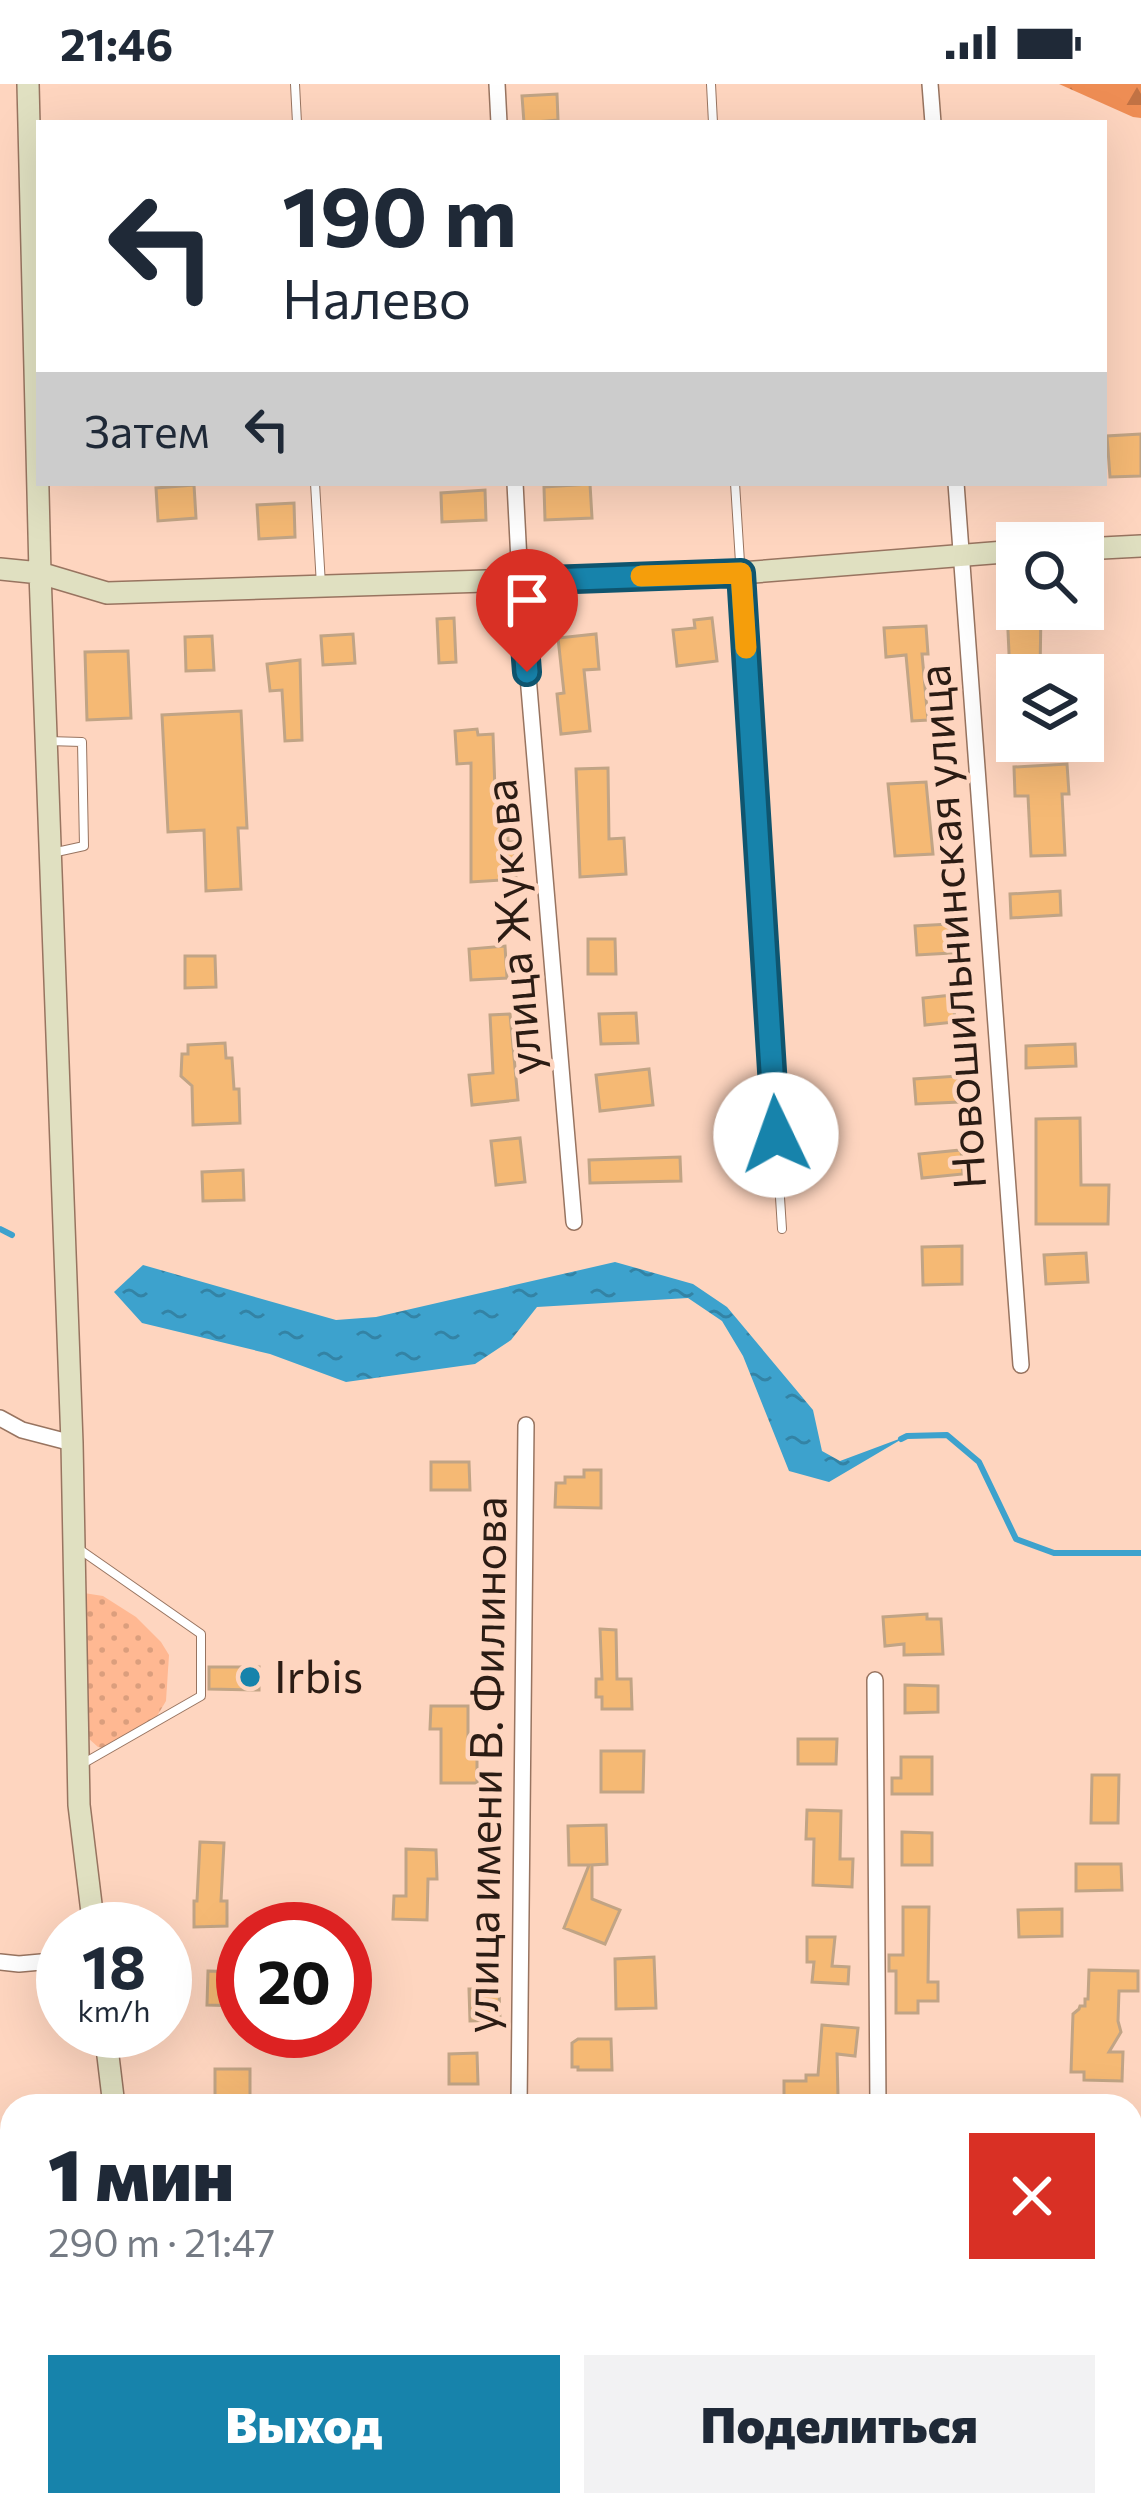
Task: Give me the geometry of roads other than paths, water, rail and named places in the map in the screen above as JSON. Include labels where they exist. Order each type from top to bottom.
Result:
[{"type":"main road","points":[[28,84],[36,410]]},
{"type":"main road","points":[[38,486],[72,1443],[77,1767],[91,1902]]},
{"type":"main road","points":[[1104,548],[1141,546]]},
{"type":"main road","points":[[0,569],[40,573],[107,593],[741,573],[996,552]]},
{"type":"main road","points":[[108,2058],[113,2094]]},
{"type":"street","points":[[497,84],[499,120]]},
{"type":"street","points":[[930,84],[933,120]]},
{"type":"street","name":"улица Жукова","points":[[515,486],[574,1222]]},
{"type":"street","name":"Новошильнинская улица","points":[[956,486],[1021,1365]]},
{"type":"street","points":[[0,1418],[22,1430],[72,1443]]},
{"type":"street","name":"улица имени В. Филинова","points":[[519,2094],[526,1425]]},
{"type":"street","points":[[875,1680],[878,2094]]},
{"type":"street","points":[[0,1961],[36,1962]]},
{"type":"lane","points":[[295,84],[297,120]]},
{"type":"lane","points":[[711,84],[713,120]]},
{"type":"lane","points":[[315,486],[321,586]]},
{"type":"lane","points":[[735,486],[782,1229]]},
{"type":"lane","points":[[46,741],[82,742],[84,847],[50,854]]},
{"type":"lane","points":[[74,1545],[200,1634],[201,1696],[77,1767]]},
{"type":"water","points":[[615,1262],[693,1284],[727,1307],[813,1410],[822,1451],[840,1461],[907,1436],[829,1482],[789,1471],[743,1356],[722,1321],[688,1298],[537,1307],[511,1340],[475,1364],[346,1382],[270,1354],[142,1323],[114,1292],[143,1265],[336,1320],[376,1317]]},
{"type":"waterway","points":[[0,1229],[12,1235]]},
{"type":"waterway","points":[[901,1439],[947,1435],[979,1462],[1016,1539],[1054,1553],[1141,1553]]},
{"type":"place","name":"Irbis","points":[[250,1677]]}]
